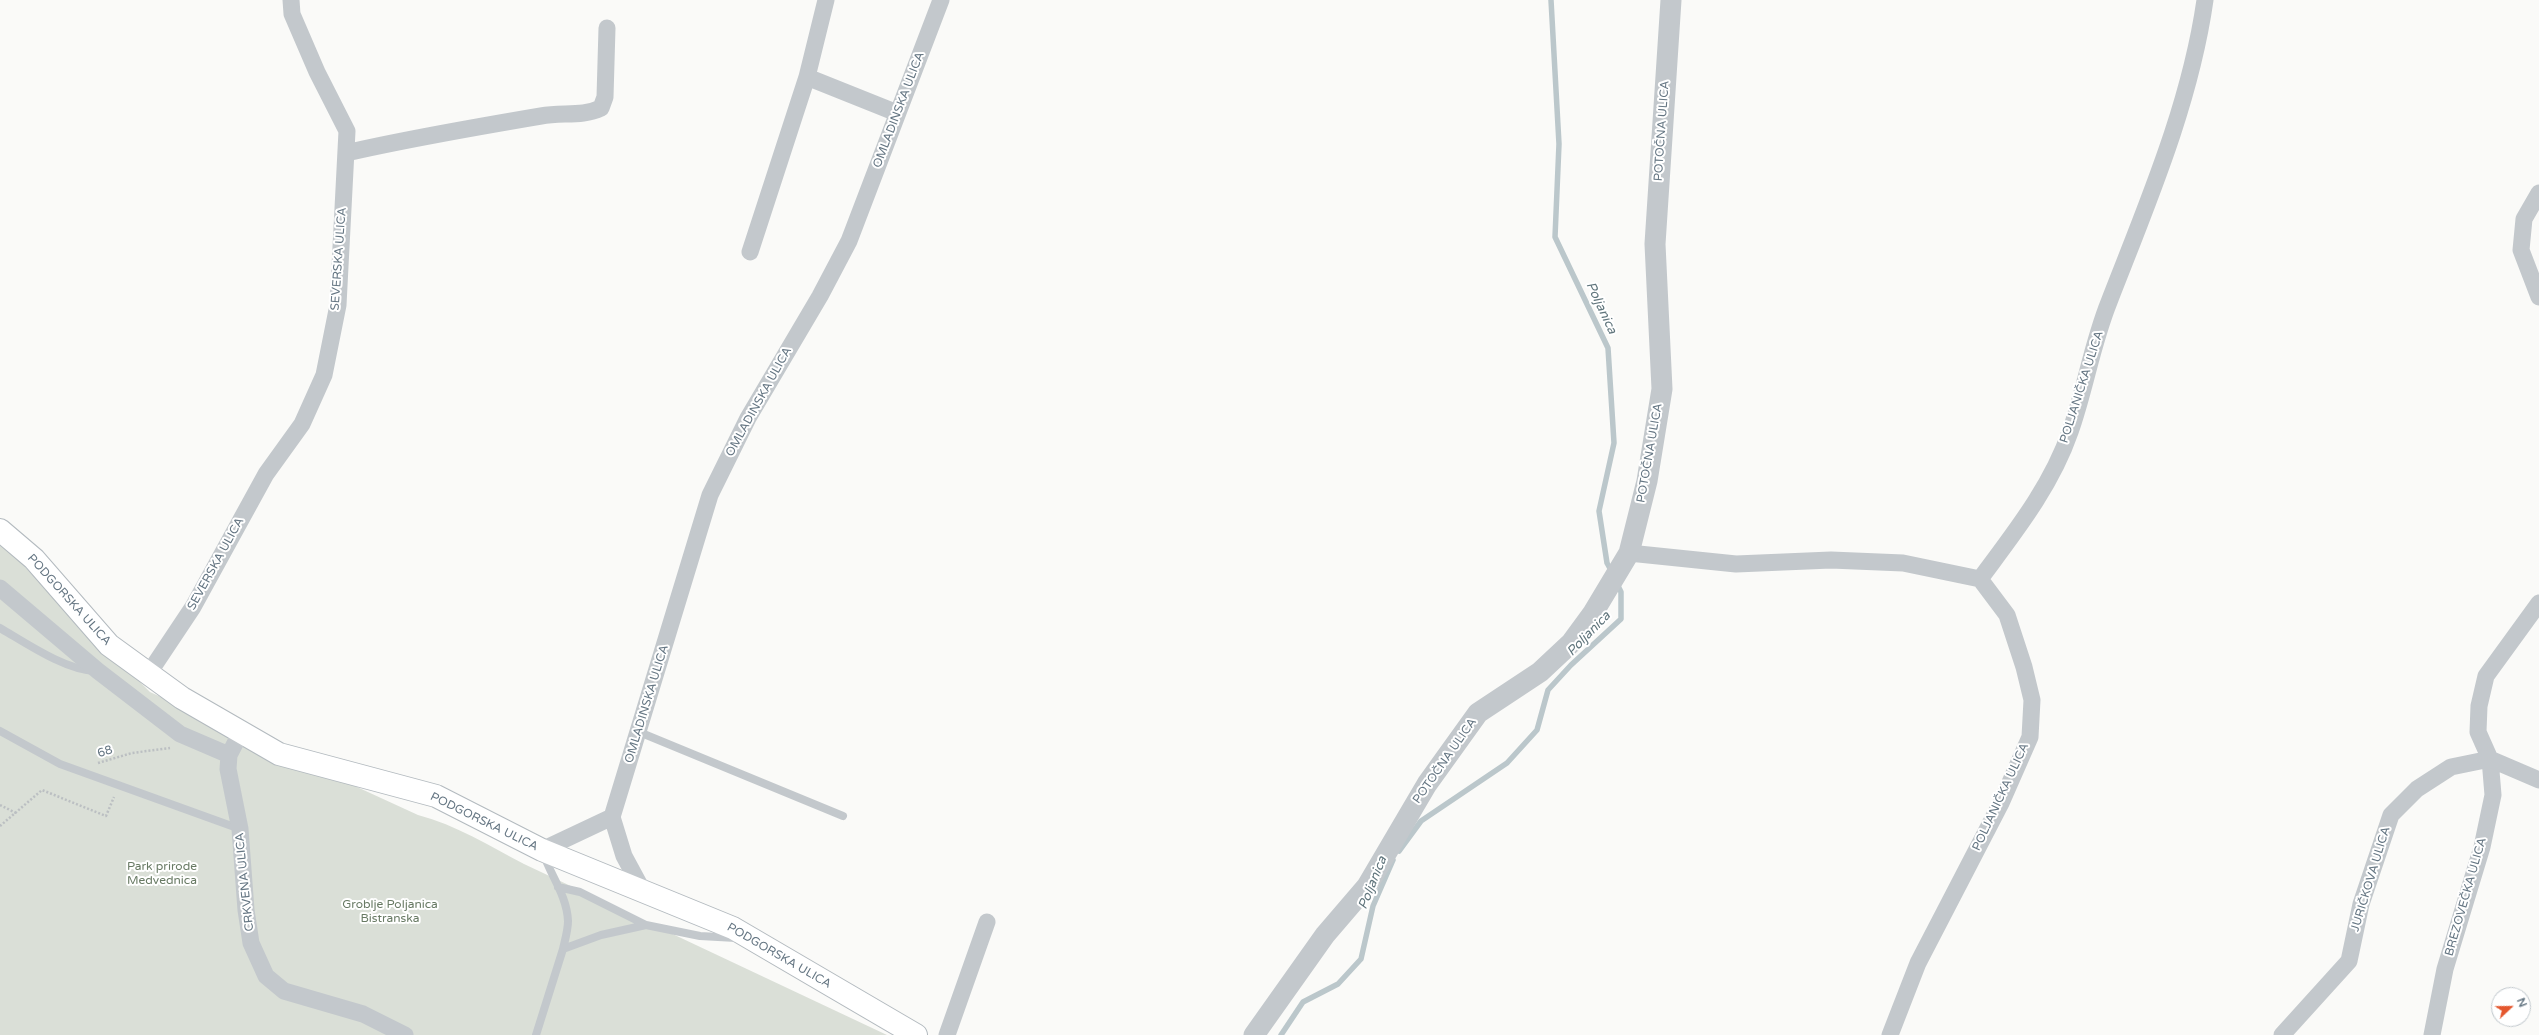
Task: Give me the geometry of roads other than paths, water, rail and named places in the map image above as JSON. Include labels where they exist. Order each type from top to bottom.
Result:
[{"type":"main road","name":"PODGORSKA ULICA","points":[[0,530],[34,559],[109,645],[182,698],[279,754],[436,796],[542,850],[644,893],[733,928],[916,1035]]},
{"type":"street","name":"SEVERSKA ULICA","points":[[149,673],[193,607],[266,474],[302,424],[324,375],[338,305],[347,131],[317,72],[292,14],[291,0]]},
{"type":"street","points":[[750,252],[807,77],[826,0]]},
{"type":"street","name":"OMLADINSKA ULICA","points":[[612,817],[710,495],[748,418],[820,296],[849,241],[941,0]]},
{"type":"street","name":"POTOČNA ULICA","points":[[1254,1035],[1325,935],[1367,886],[1426,784],[1478,713],[1540,672],[1571,643],[1625,559],[1647,481],[1662,389],[1655,244],[1671,0]]},
{"type":"street","name":"POLJANIČKA ULICA","points":[[1890,1035],[1918,963],[2001,803],[2030,737],[2032,700],[2024,667],[2007,615],[1980,579],[2036,502],[2070,433],[2108,304],[2144,217],[2173,131],[2199,44],[2205,0]]},
{"type":"street","points":[[346,153],[410,138],[547,115],[589,114],[601,108],[605,97],[607,28]]},
{"type":"street","points":[[807,77],[897,113]]},
{"type":"street","points":[[2539,192],[2524,219],[2521,250],[2539,297]]},
{"type":"street","points":[[1625,559],[1736,564],[1831,560],[1904,563],[1980,579]]},
{"type":"street","points":[[0,588],[98,672],[180,734],[229,755]]},
{"type":"street","name":"BREZOVEČKA ULICA","points":[[2432,1035],[2445,969],[2482,847],[2493,795],[2490,759],[2478,732],[2479,706],[2486,676],[2539,603]]},
{"type":"street","name":"CRKVENA ULICA","points":[[241,732],[229,755],[228,769],[240,829],[246,910],[252,943],[266,976],[284,991],[363,1014],[405,1035]]},
{"type":"street","points":[[2490,759],[2539,780]]},
{"type":"street","name":"JURIČKOVA ULICA","points":[[2282,1035],[2349,961],[2361,904],[2391,815],[2417,789],[2451,767],[2490,759]]},
{"type":"street","points":[[542,850],[612,817],[624,856],[644,893]]},
{"type":"street","points":[[947,1035],[987,922]]},
{"type":"lane","points":[[0,628],[43,652],[84,671],[98,672]]},
{"type":"lane","points":[[0,731],[60,764],[240,829]]},
{"type":"lane","points":[[638,732],[843,816]]},
{"type":"lane","points":[[536,1035],[563,949],[568,922],[565,901],[542,850]]},
{"type":"lane","points":[[558,887],[580,892],[646,925],[700,936],[751,938]]},
{"type":"lane","points":[[563,949],[601,935],[646,925]]},
{"type":"waterway","name":"Poljanica","points":[[1551,0],[1559,144],[1555,237],[1608,348],[1614,443],[1599,511],[1607,563],[1612,572]]},
{"type":"waterway","name":"Poljanica","points":[[1399,851],[1421,821],[1507,763],[1537,730],[1548,690],[1571,665],[1621,619],[1621,592],[1617,584]]},
{"type":"waterway","name":"Poljanica","points":[[1281,1035],[1303,1002],[1338,984],[1361,959],[1373,906],[1393,860]]},
{"type":"park label","name":"Park prirode Medvednica","points":[[162,874]]},
{"type":"park label","name":"Groblje Poljanica Bistranska","points":[[390,912]]}]
